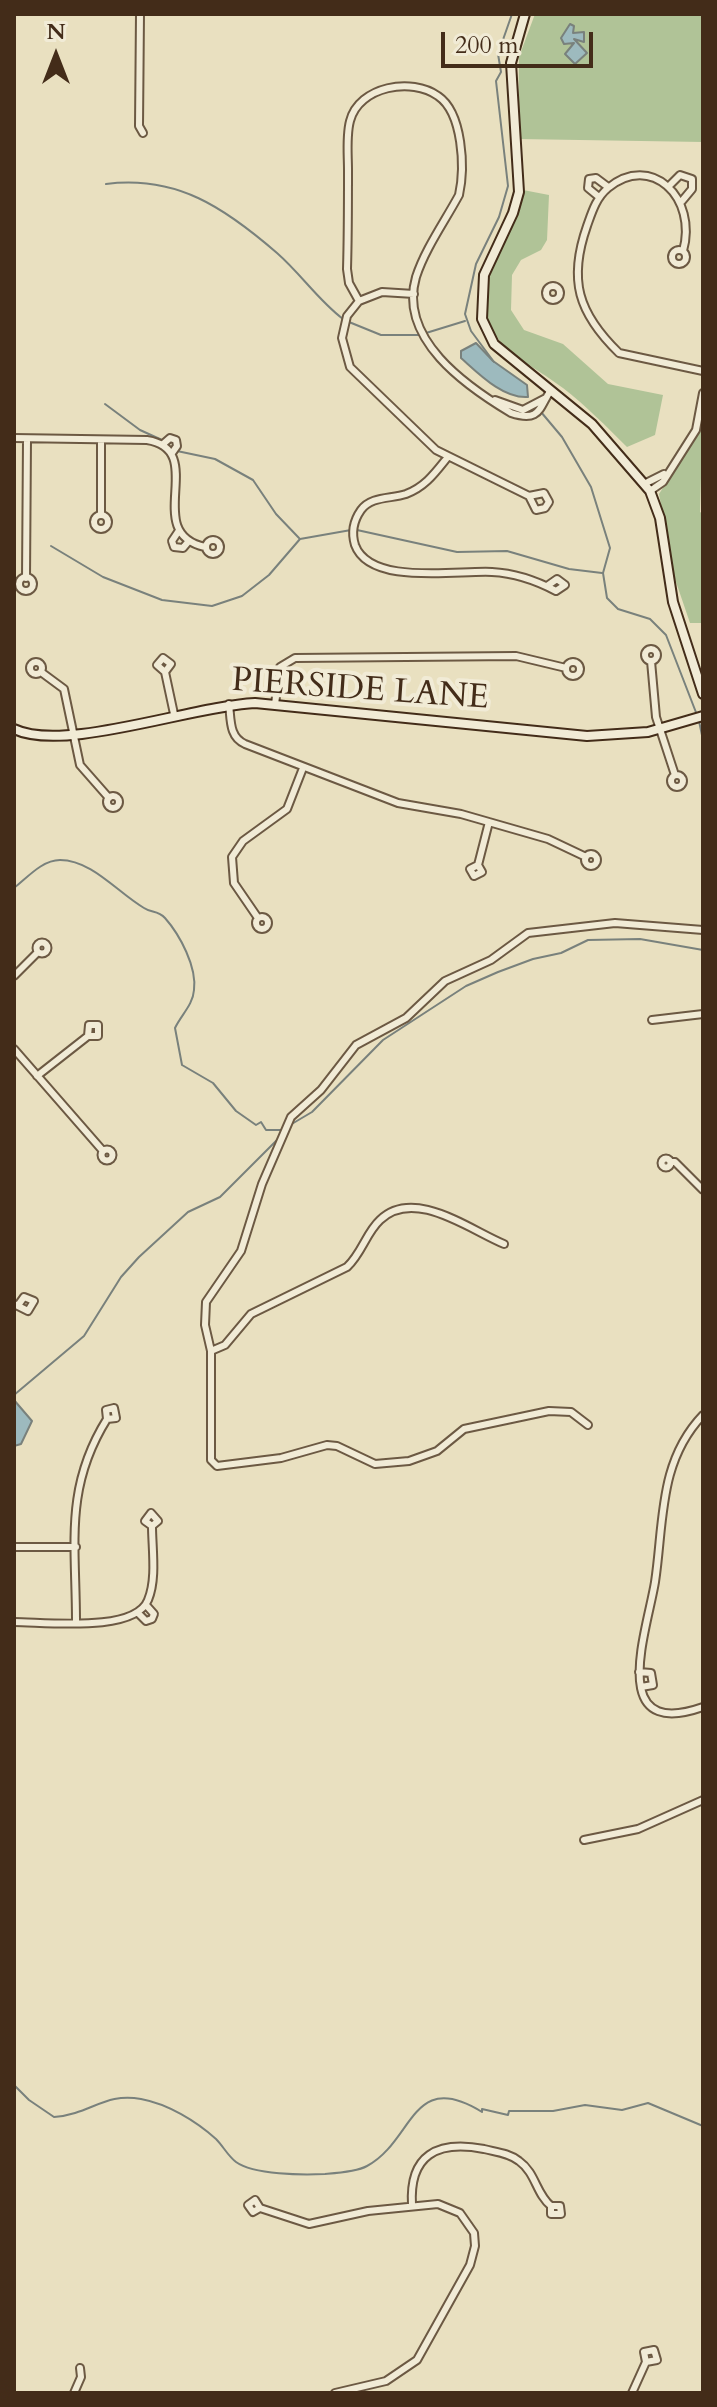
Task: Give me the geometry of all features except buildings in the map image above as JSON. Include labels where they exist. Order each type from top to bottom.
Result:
[{"type":"street","points":[[140,14],[139,126],[143,133]]},
{"type":"street","points":[[525,14],[511,63],[519,192],[513,213],[484,275],[481,314],[494,344],[548,394],[592,424],[647,487],[660,518],[673,602],[703,694]]},
{"type":"street","points":[[359,301],[347,269],[350,121],[366,97],[383,88],[431,92],[444,101],[457,127],[461,186],[419,270],[414,294],[417,321],[434,351],[460,377],[511,413],[523,416],[537,414],[546,406],[548,394]]},
{"type":"street","points":[[668,187],[680,175],[692,179],[692,189],[682,201]]},
{"type":"street","points":[[683,251],[687,222],[682,201],[668,187],[639,177],[608,187],[599,197],[579,250],[578,288],[587,313],[619,353],[703,371]]},
{"type":"street","points":[[599,197],[588,188],[589,179],[596,178],[608,187]]},
{"type":"street","points":[[560,292],[578,288]]},
{"type":"street","points":[[414,294],[382,292],[359,301],[347,316],[342,338],[350,367],[447,458],[529,496]]},
{"type":"street","points":[[647,487],[664,474],[696,430],[703,393]]},
{"type":"street","points":[[14,438],[147,440],[162,445],[172,453]]},
{"type":"street","points":[[162,445],[170,438],[176,440],[177,446],[172,453],[178,532],[172,541],[174,547],[181,549],[188,542]]},
{"type":"street","points":[[26,578],[27,440]]},
{"type":"street","points":[[101,440],[101,514]]},
{"type":"street","points":[[447,458],[426,483],[407,493],[375,500],[363,507],[355,519],[353,536],[361,556],[380,567],[431,574],[500,572],[547,586]]},
{"type":"street","points":[[178,532],[188,542],[205,547]]},
{"type":"street","points":[[275,704],[280,667],[295,658],[516,656],[566,668]]},
{"type":"street","points":[[651,661],[651,683],[660,730],[675,775]]},
{"type":"street","points":[[41,672],[64,689],[80,765],[109,798]]},
{"type":"street","points":[[165,672],[174,714]]},
{"type":"street","points":[[229,704],[231,729],[238,741],[398,803],[489,822],[548,839],[586,857]]},
{"type":"street","name":"PIERSIDE LANE","points":[[14,729],[35,736],[75,735],[229,704],[275,704],[619,737],[660,730],[703,716]]},
{"type":"street","points":[[258,918],[234,883],[232,857],[243,841],[287,809],[303,768]]},
{"type":"street","points":[[478,865],[489,822]]},
{"type":"street","points":[[588,1425],[571,1412],[549,1411],[464,1429],[437,1451],[409,1461],[375,1464],[337,1446],[327,1445],[281,1458],[221,1467],[213,1464],[211,1351],[205,1325],[206,1302],[241,1251],[262,1184],[291,1117],[321,1090],[356,1045],[406,1018],[445,981],[491,960],[528,933],[615,923],[703,930]]},
{"type":"street","points":[[14,976],[38,952]]},
{"type":"street","points":[[652,1020],[703,1014]]},
{"type":"street","points":[[37,1076],[88,1036]]},
{"type":"street","points":[[14,1049],[103,1151]]},
{"type":"street","points":[[671,1162],[675,1162],[703,1190]]},
{"type":"street","points":[[211,1351],[225,1345],[251,1314],[347,1267],[360,1254],[379,1221],[393,1212],[409,1208],[430,1210],[504,1244]]},
{"type":"street","points":[[703,1415],[681,1443],[662,1512],[654,1584],[641,1637],[639,1672],[641,1687],[650,1706],[665,1715],[680,1715],[703,1707]]},
{"type":"street","points":[[76,1621],[80,1474],[92,1443],[107,1419]]},
{"type":"street","points":[[14,1622],[123,1621],[138,1613],[146,1605],[151,1584],[152,1526]]},
{"type":"street","points":[[14,1547],[76,1547]]},
{"type":"street","points":[[138,1613],[146,1621],[152,1619],[154,1614],[146,1605]]},
{"type":"street","points":[[639,1672],[651,1673],[654,1679],[653,1685],[641,1687]]},
{"type":"street","points":[[584,1840],[638,1829],[703,1800]]},
{"type":"street","points":[[412,2205],[413,2176],[422,2161],[436,2150],[461,2146],[500,2152],[518,2160],[532,2175],[542,2199],[551,2206]]},
{"type":"street","points":[[260,2208],[290,2221],[309,2224],[368,2211],[438,2204],[460,2213],[471,2225],[475,2240],[470,2265],[429,2344],[410,2366],[386,2381],[335,2393]]},
{"type":"street","points":[[632,2393],[646,2362]]},
{"type":"street","points":[[74,2393],[81,2377],[80,2368]]},
{"type":"green space","points":[[535,14],[703,14],[703,142],[518,139],[519,57]]},
{"type":"green space","points":[[523,190],[549,195],[547,240],[541,250],[521,260],[512,275],[511,310],[524,330],[563,344],[608,384],[663,395],[655,435],[627,447],[571,395],[520,359],[497,337],[489,323],[485,307],[488,275]]},
{"type":"green space","points":[[703,408],[700,512],[703,514],[703,623],[690,623],[675,579],[659,494],[695,438]]},
{"type":"water","points":[[570,24],[574,26],[573,33],[584,32],[584,42],[574,39],[587,53],[575,64],[565,54],[574,43],[564,44],[561,38]]},
{"type":"water","points":[[476,343],[493,361],[527,385],[528,397],[519,397],[500,389],[461,358],[461,351]]},
{"type":"water","points":[[14,1400],[32,1421],[21,1444],[14,1446]]},
{"type":"waterway","points":[[494,362],[471,331],[465,314],[476,264],[499,217],[508,186],[496,81],[501,72],[498,54],[512,14]]},
{"type":"waterway","points":[[106,184],[132,183],[178,190],[219,209],[277,253],[343,319]]},
{"type":"waterway","points":[[426,333],[465,321]]},
{"type":"waterway","points":[[349,322],[381,335],[420,335]]},
{"type":"waterway","points":[[105,404],[140,430],[162,440]]},
{"type":"waterway","points":[[541,412],[562,437],[591,487],[610,548],[603,573],[607,598],[618,609],[650,619],[666,635],[697,715]]},
{"type":"waterway","points":[[177,451],[215,459],[253,480],[276,514],[299,538]]},
{"type":"waterway","points":[[51,546],[103,577],[162,600],[212,606],[242,596],[269,575],[300,539],[351,530]]},
{"type":"waterway","points":[[357,530],[457,552],[507,551],[569,569],[602,573]]},
{"type":"waterway","points":[[699,721],[703,740]]},
{"type":"waterway","points":[[14,888],[47,863],[72,861],[94,871],[134,902],[162,915],[176,933],[193,971],[191,1000],[175,1028],[182,1065],[213,1083],[236,1111],[256,1125],[261,1122],[266,1130],[281,1130]]},
{"type":"waterway","points":[[290,1125],[312,1112],[383,1040],[466,986],[498,972],[561,953],[588,940],[640,939],[703,950]]},
{"type":"waterway","points":[[14,1395],[84,1336],[121,1277],[139,1257],[188,1212],[220,1197],[279,1138]]},
{"type":"waterway","points":[[14,2085],[54,2117],[117,2098],[151,2101],[200,2126],[216,2139],[233,2160],[244,2166],[292,2174],[341,2173],[367,2166],[383,2155],[416,2113],[427,2103],[441,2098],[459,2101],[482,2112],[482,2109],[508,2115],[509,2111],[553,2111],[585,2105],[622,2110],[648,2103],[703,2126]]}]
